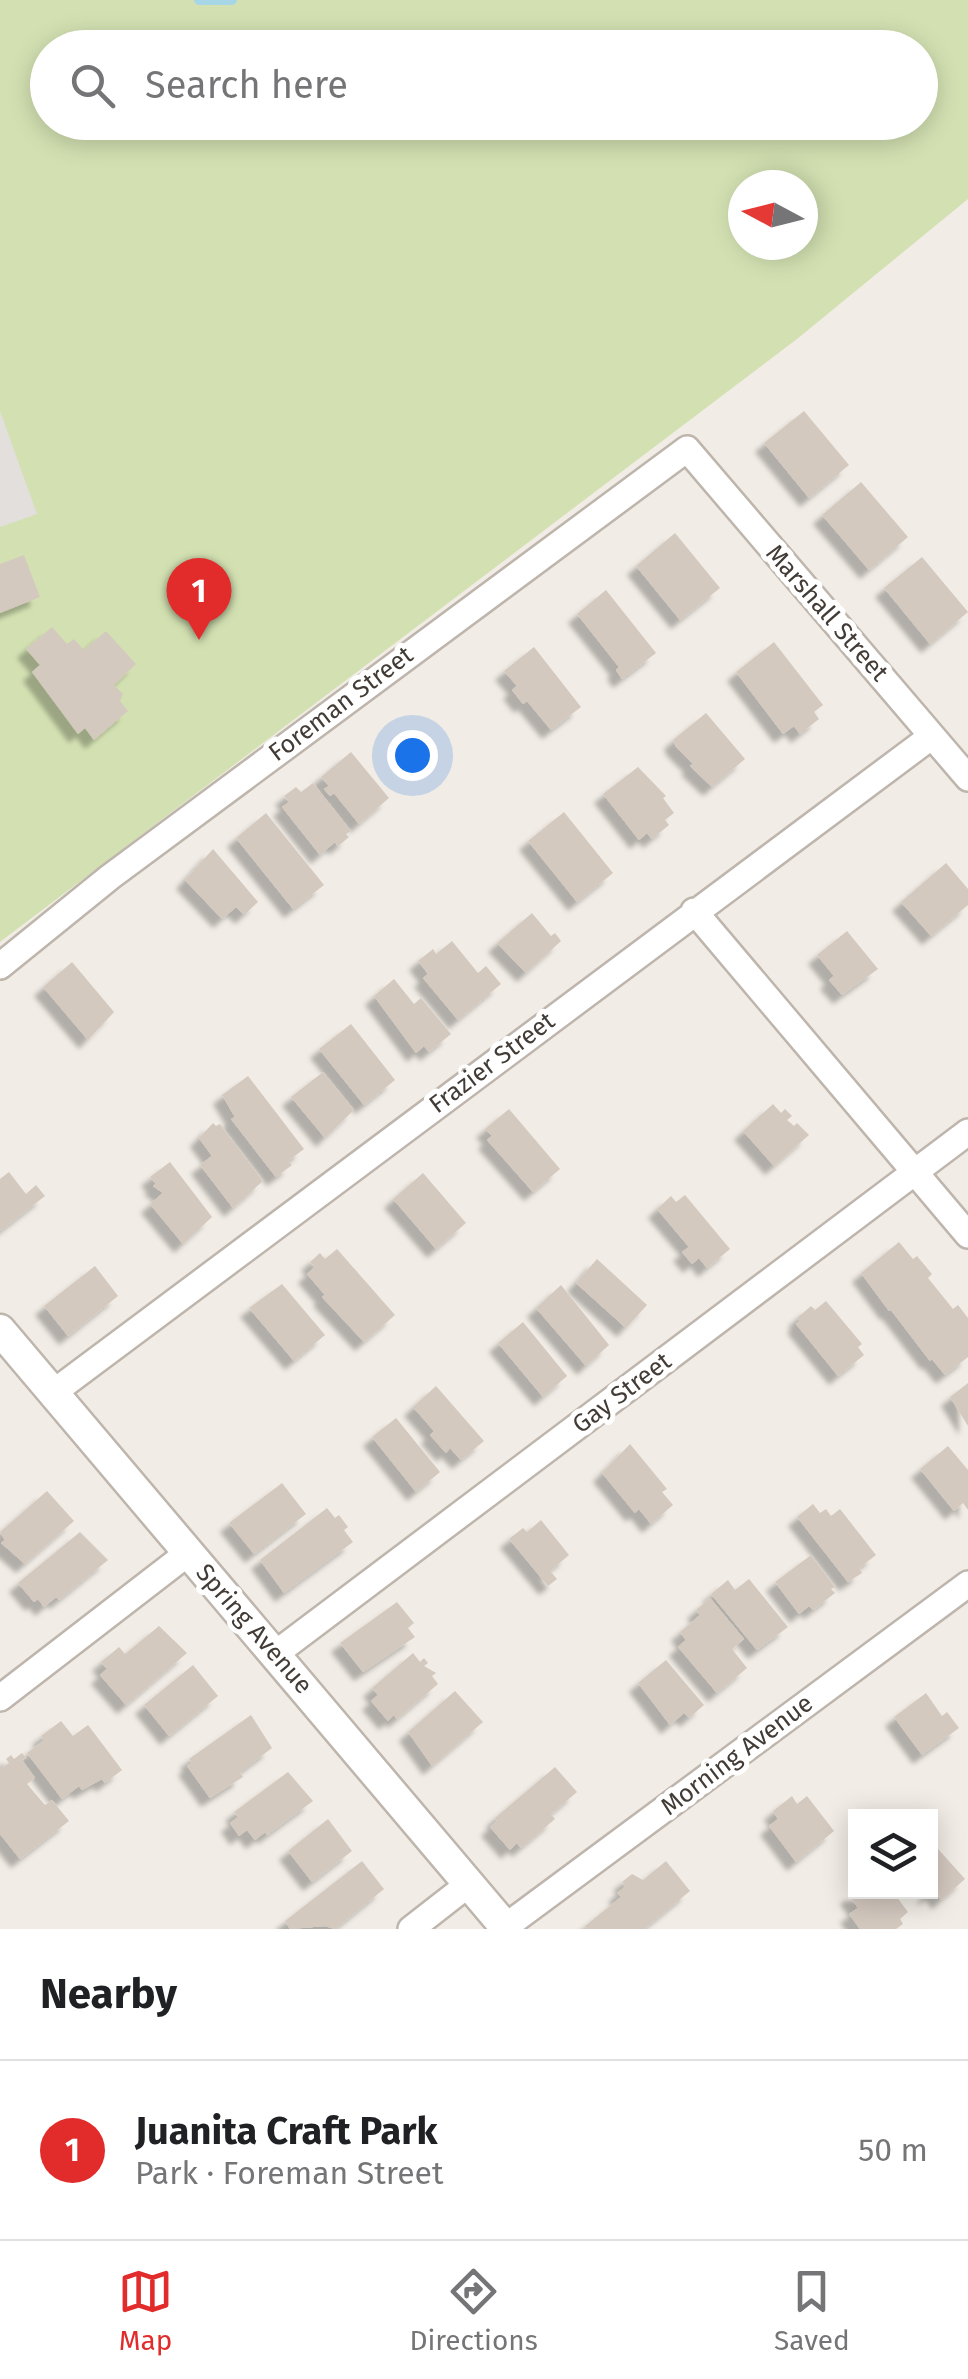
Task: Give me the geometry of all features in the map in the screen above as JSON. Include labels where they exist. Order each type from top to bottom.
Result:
[{"type":"street","name":"Marshall Street","points":[[686,449],[968,778]]},
{"type":"street","name":"Foreman Street","points":[[0,966],[110,877],[686,449]]},
{"type":"street","name":"Frazier Street","points":[[54,1392],[932,736]]},
{"type":"street","points":[[694,911],[968,1235]]},
{"type":"street","name":"Gay Street","points":[[276,1654],[968,1132]]},
{"type":"street","name":"Spring Avenue","points":[[1,1334],[506,1928]]},
{"type":"street","points":[[0,1698],[188,1553]]},
{"type":"street","name":"Morning Avenue","points":[[506,1928],[968,1584]]},
{"type":"street","points":[[411,1929],[470,1883]]},
{"type":"green space","points":[[0,0],[968,0],[968,199],[797,339],[0,942]]},
{"type":"shaded area","points":[[0,411],[37,514],[0,527]]},
{"type":"building","points":[[804,411],[849,465],[809,498],[764,443]]},
{"type":"building","points":[[861,482],[908,537],[869,570],[822,515]]},
{"type":"building","points":[[675,533],[720,588],[680,620],[636,566]]},
{"type":"building","points":[[24,555],[40,597],[0,613],[0,564]]},
{"type":"building","points":[[922,557],[968,612],[930,644],[884,588]]},
{"type":"building","points":[[606,590],[656,653],[622,679],[616,670],[619,667],[577,614]]},
{"type":"building","points":[[52,627],[67,644],[74,639],[84,650],[106,631],[136,664],[114,685],[123,694],[120,701],[128,711],[94,740],[85,728],[78,734],[32,672],[40,665],[26,649]]},
{"type":"building","points":[[774,642],[823,705],[814,712],[819,719],[800,734],[794,726],[783,734],[736,672]]},
{"type":"building","points":[[534,647],[581,707],[551,730],[527,701],[523,704],[512,690],[517,686],[504,671]]},
{"type":"building","points":[[706,713],[745,759],[712,787],[690,766],[693,764],[673,740]]},
{"type":"building","points":[[351,752],[389,798],[359,824],[334,793],[330,796],[324,789],[329,786],[321,777]]},
{"type":"building","points":[[638,767],[666,796],[663,798],[674,813],[665,820],[669,825],[652,839],[647,833],[639,840],[603,794]]},
{"type":"building","points":[[313,783],[351,831],[338,846],[335,842],[320,855],[282,807],[289,802],[284,796],[296,787],[301,792]]},
{"type":"building","points":[[564,812],[613,873],[577,902],[528,841]]},
{"type":"building","points":[[266,813],[324,885],[293,909],[236,838]]},
{"type":"building","points":[[213,849],[258,902],[244,915],[236,907],[222,919],[185,880]]},
{"type":"building","points":[[946,863],[968,889],[968,905],[931,936],[901,902]]},
{"type":"building","points":[[532,913],[551,936],[555,933],[561,941],[526,973],[497,943]]},
{"type":"building","points":[[847,931],[878,969],[842,995],[829,980],[834,976],[817,955]]},
{"type":"building","points":[[452,941],[478,973],[486,966],[501,984],[458,1020],[423,978],[428,974],[418,961],[433,949],[436,954]]},
{"type":"building","points":[[72,962],[114,1012],[88,1040],[43,987]]},
{"type":"building","points":[[394,979],[414,1004],[421,998],[451,1034],[429,1052],[424,1046],[416,1053],[374,996]]},
{"type":"building","points":[[351,1024],[395,1080],[364,1105],[319,1049]]},
{"type":"building","points":[[323,1072],[354,1110],[325,1138],[291,1097]]},
{"type":"building","points":[[248,1076],[304,1149],[276,1177],[231,1119],[235,1117],[222,1095]]},
{"type":"building","points":[[773,1104],[781,1113],[785,1109],[792,1116],[787,1120],[794,1126],[797,1123],[809,1135],[774,1166],[743,1131]]},
{"type":"building","points":[[509,1109],[560,1169],[533,1192],[487,1140],[492,1136],[485,1129]]},
{"type":"building","points":[[213,1123],[220,1124],[263,1181],[233,1208],[200,1165],[212,1156],[199,1138]]},
{"type":"building","points":[[170,1162],[212,1217],[183,1244],[150,1204],[163,1193],[153,1186],[156,1184],[150,1177]]},
{"type":"building","points":[[9,1172],[26,1194],[36,1185],[45,1196],[0,1231],[0,1179]]},
{"type":"building","points":[[423,1173],[466,1223],[436,1249],[393,1199]]},
{"type":"building","points":[[685,1195],[730,1249],[707,1268],[699,1258],[692,1264],[682,1252],[689,1247],[657,1209],[671,1196],[676,1202]]},
{"type":"building","points":[[899,1242],[932,1274],[928,1278],[953,1309],[958,1305],[968,1318],[968,1357],[945,1375],[861,1273]]},
{"type":"building","points":[[337,1249],[395,1315],[364,1342],[322,1297],[325,1295],[307,1274],[315,1267],[310,1262],[320,1253],[325,1259]]},
{"type":"building","points":[[597,1259],[647,1305],[626,1328],[576,1283]]},
{"type":"building","points":[[95,1266],[118,1296],[68,1336],[44,1306]]},
{"type":"building","points":[[282,1284],[325,1335],[294,1361],[249,1308]]},
{"type":"building","points":[[561,1285],[609,1345],[586,1366],[536,1308]]},
{"type":"building","points":[[826,1301],[862,1344],[858,1347],[864,1355],[838,1376],[796,1324],[800,1321],[797,1318],[811,1306],[815,1310]]},
{"type":"building","points":[[523,1322],[567,1376],[543,1397],[498,1343]]},
{"type":"building","points":[[968,1383],[968,1426],[950,1397]]},
{"type":"building","points":[[436,1386],[484,1441],[461,1460],[450,1448],[446,1453],[430,1435],[434,1431],[413,1407]]},
{"type":"building","points":[[396,1418],[440,1472],[416,1492],[372,1437]]},
{"type":"building","points":[[630,1444],[667,1489],[662,1492],[673,1505],[651,1524],[639,1509],[635,1513],[602,1473]]},
{"type":"building","points":[[948,1446],[968,1470],[968,1510],[963,1503],[954,1511],[920,1469]]},
{"type":"building","points":[[282,1483],[306,1514],[254,1554],[229,1523]]},
{"type":"building","points":[[47,1491],[74,1521],[25,1564],[1,1543],[5,1540],[0,1532]]},
{"type":"building","points":[[813,1504],[820,1513],[826,1509],[831,1516],[840,1509],[876,1555],[859,1568],[862,1573],[848,1582],[797,1517]]},
{"type":"building","points":[[327,1508],[335,1518],[339,1515],[353,1542],[284,1593],[260,1560]]},
{"type":"building","points":[[541,1520],[569,1555],[550,1571],[557,1579],[548,1586],[509,1539],[523,1528],[527,1532]]},
{"type":"building","points":[[80,1532],[108,1560],[59,1600],[56,1597],[44,1607],[38,1599],[34,1602],[18,1583]]},
{"type":"building","points":[[811,1555],[835,1587],[831,1589],[835,1593],[813,1610],[809,1606],[799,1614],[775,1582]]},
{"type":"building","points":[[749,1579],[788,1627],[757,1650],[711,1594],[728,1580],[735,1590]]},
{"type":"building","points":[[710,1598],[744,1639],[732,1649],[747,1668],[717,1693],[678,1647],[686,1640],[680,1632],[700,1615],[696,1610]]},
{"type":"building","points":[[397,1602],[414,1623],[408,1628],[415,1637],[363,1672],[340,1643]]},
{"type":"building","points":[[159,1626],[187,1653],[126,1705],[100,1675],[107,1669],[101,1662],[119,1647],[125,1654]]},
{"type":"building","points":[[413,1653],[420,1662],[424,1658],[428,1663],[424,1666],[436,1673],[432,1676],[438,1684],[397,1719],[394,1715],[388,1721],[371,1701],[378,1695],[372,1688]]},
{"type":"building","points":[[666,1660],[704,1705],[689,1718],[684,1713],[670,1725],[638,1683]]},
{"type":"building","points":[[193,1665],[218,1696],[169,1736],[144,1705]]},
{"type":"building","points":[[455,1691],[483,1722],[432,1766],[408,1732]]},
{"type":"building","points":[[926,1693],[942,1716],[947,1712],[959,1728],[922,1755],[894,1717]]},
{"type":"building","points":[[251,1715],[272,1748],[240,1772],[243,1777],[210,1798],[187,1766],[192,1763],[189,1759]]},
{"type":"building","points":[[61,1721],[73,1736],[88,1725],[122,1770],[105,1783],[102,1779],[82,1790],[79,1786],[62,1799],[27,1753]]},
{"type":"building","points":[[22,1753],[26,1758],[22,1760],[35,1778],[27,1784],[45,1805],[52,1800],[69,1821],[20,1859],[0,1834],[0,1769],[9,1763],[6,1759],[11,1755],[14,1759]]},
{"type":"building","points":[[555,1767],[577,1792],[551,1814],[555,1819],[521,1848],[517,1843],[510,1850],[490,1827],[497,1821],[495,1818]]},
{"type":"building","points":[[288,1772],[313,1801],[267,1835],[265,1832],[255,1840],[247,1830],[239,1836],[230,1823],[238,1817],[234,1812]]},
{"type":"building","points":[[792,1796],[797,1804],[807,1796],[834,1831],[796,1862],[769,1826],[778,1819],[773,1811]]},
{"type":"building","points":[[328,1819],[352,1851],[312,1882],[288,1851]]},
{"type":"building","points":[[938,1849],[965,1879],[941,1900],[938,1896]]},
{"type":"building","points":[[362,1861],[384,1889],[335,1929],[290,1929],[285,1921]]},
{"type":"building","points":[[666,1861],[690,1891],[644,1929],[587,1929],[585,1926],[621,1897],[617,1893],[626,1886],[622,1882],[632,1874],[643,1880]]},
{"type":"building","points":[[852,1899],[898,1899],[908,1912],[896,1929],[860,1929],[849,1914],[858,1908]]},
{"type":"waterway","points":[[199,0],[232,0]]},
{"type":"place","name":"Juanita Craft Park","points":[[199,640]]}]
